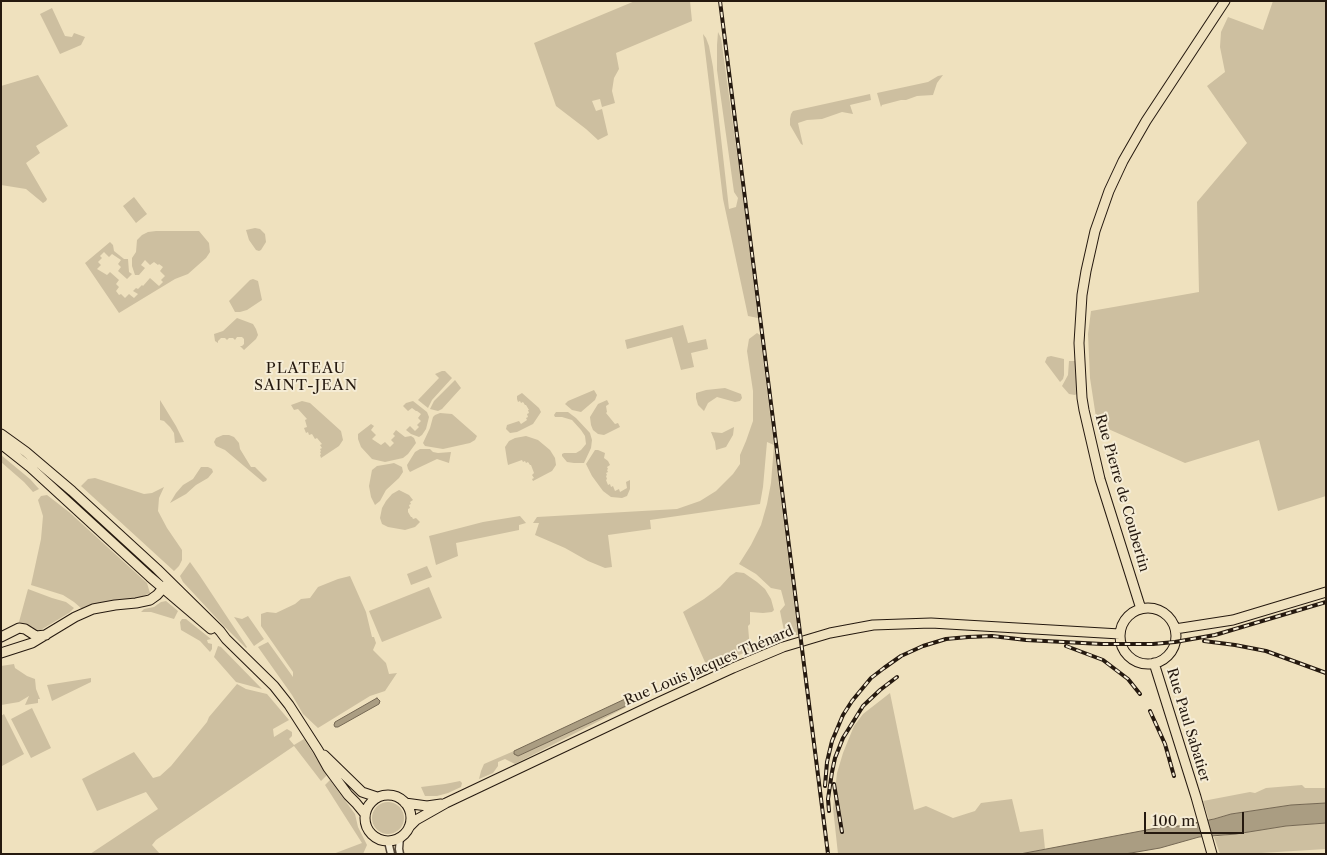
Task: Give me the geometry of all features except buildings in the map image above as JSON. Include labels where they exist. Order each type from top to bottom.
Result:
[{"type":"main road","name":"Rue Pierre de Coubertin","points":[[1141,609],[1100,478],[1084,410],[1079,343],[1082,295],[1095,232],[1109,192],[1123,161],[1146,122],[1225,1]]},
{"type":"main road","points":[[1,434],[26,452],[72,491],[170,581],[274,686],[288,704],[328,768],[348,796],[365,814]]},
{"type":"main road","points":[[1,444],[30,467],[163,589],[217,634],[226,639]]},
{"type":"main road","points":[[65,499],[72,491]]},
{"type":"main road","points":[[2,652],[32,643],[93,609],[115,604],[143,602],[155,597],[170,581]]},
{"type":"main road","points":[[1176,629],[1233,620],[1326,592]]},
{"type":"main road","points":[[1154,608],[1161,611],[1173,622],[1176,629],[1175,642],[1168,656],[1154,663],[1138,662],[1131,657],[1125,651],[1120,634],[1129,616],[1141,609],[1154,608]]},
{"type":"main road","name":"Rue Louis Jacques Thénard","points":[[409,827],[416,820],[446,804],[657,703],[733,668],[784,648],[830,633],[873,625],[931,623],[1120,634]]},
{"type":"main road","points":[[1,637],[19,628],[25,629],[36,636],[46,635]]},
{"type":"main road","points":[[1,643],[19,628]]},
{"type":"main road","name":"Rue Paul Sabatier","points":[[1154,663],[1212,853]]},
{"type":"main road","points":[[318,750],[362,792],[377,797]]},
{"type":"main road","points":[[382,795],[391,795],[405,803],[410,814],[409,827],[400,837],[388,840],[379,839],[371,833],[366,824],[365,814],[369,804],[382,795]]},
{"type":"main road","name":"Rue Louis Jacques Thénard","points":[[405,803],[427,806],[446,804]]},
{"type":"street","points":[[400,837],[398,849],[400,854]]},
{"type":"street","points":[[388,840],[391,854]]},
{"type":"shaded area","points":[[635,1],[690,1],[692,21],[616,53],[619,69],[614,78],[612,91],[615,103],[602,107],[600,99],[592,101],[596,111],[602,109],[608,135],[598,140],[556,106],[534,43]]},
{"type":"shaded area","points":[[1273,1],[1326,1],[1326,496],[1278,511],[1259,440],[1185,463],[1097,424],[1090,378],[1088,334],[1091,311],[1199,292],[1197,202],[1247,143],[1207,86],[1225,72],[1220,47],[1221,32],[1228,17],[1263,30]]},
{"type":"shaded area","points":[[52,8],[65,36],[72,37],[74,33],[85,37],[81,45],[60,54],[40,14]]},
{"type":"shaded area","points":[[718,32],[721,38],[758,318],[748,316],[723,199],[703,34],[709,46],[713,67],[729,209],[736,207],[738,198],[734,192],[717,70]]},
{"type":"shaded area","points":[[38,75],[68,126],[36,146],[40,153],[26,163],[47,199],[43,203],[26,189],[1,185],[1,86]]},
{"type":"shaded area","points":[[943,75],[937,83],[933,95],[917,96],[882,105],[881,107],[877,93],[928,82]]},
{"type":"shaded area","points":[[870,94],[871,100],[850,105],[853,114],[842,112],[822,119],[798,123],[803,145],[790,125],[793,111]]},
{"type":"shaded area","points":[[134,197],[147,214],[136,223],[123,206]]},
{"type":"shaded area","points":[[260,229],[265,234],[266,242],[259,251],[256,250],[249,240],[246,230]]},
{"type":"shaded area","points":[[199,231],[209,243],[210,252],[188,274],[175,279],[119,313],[85,263],[110,242],[113,245],[114,251],[124,259],[128,259],[129,272],[132,274],[127,279],[118,271],[121,267],[118,264],[121,260],[112,254],[109,257],[104,252],[98,262],[101,265],[97,269],[107,275],[110,272],[119,280],[116,284],[119,287],[116,291],[119,295],[121,294],[125,298],[129,294],[134,298],[138,294],[133,291],[143,286],[150,278],[159,286],[165,276],[160,271],[163,267],[154,262],[150,265],[145,260],[141,265],[145,268],[139,275],[135,275],[132,266],[132,258],[136,252],[137,240],[148,232]]},
{"type":"shaded area","points":[[253,279],[258,281],[262,300],[247,310],[235,312],[229,301]]},
{"type":"shaded area","points":[[237,318],[253,324],[258,335],[244,350],[240,346],[244,344],[242,337],[237,337],[235,340],[233,338],[227,340],[221,338],[218,343],[215,341],[214,334],[223,331]]},
{"type":"shaded area","points":[[683,325],[688,343],[706,339],[708,349],[691,353],[694,367],[681,370],[672,337],[627,349],[625,340]]},
{"type":"shaded area","points":[[757,333],[760,335],[774,445],[767,442],[760,504],[650,520],[651,529],[608,535],[612,567],[605,568],[535,535],[539,523],[533,523],[537,517],[677,509],[700,501],[716,491],[740,464],[740,455],[753,421],[753,391],[747,351],[749,339]]},
{"type":"shaded area","points":[[1047,357],[1064,359],[1064,375],[1060,382],[1045,362]]},
{"type":"shaded area","points":[[1069,361],[1076,361],[1078,393],[1075,395],[1069,394],[1062,386],[1068,375]]},
{"type":"shaded area","points":[[445,371],[452,378],[432,400],[428,408],[418,400],[439,378],[435,374]]},
{"type":"shaded area","points":[[455,380],[461,388],[442,409],[438,411],[430,409],[434,401]]},
{"type":"shaded area","points":[[725,388],[741,394],[742,398],[740,401],[735,402],[717,397],[708,403],[704,411],[698,405],[696,393]]},
{"type":"shaded area","points":[[594,390],[597,395],[595,400],[581,412],[572,410],[565,404],[568,401]]},
{"type":"shaded area","points":[[522,393],[541,412],[533,424],[517,432],[510,433],[506,429],[507,425],[519,421],[521,424],[528,417],[529,410],[526,405],[523,402],[518,402],[517,399],[517,396]]},
{"type":"shaded area","points":[[160,400],[184,442],[175,443],[174,433],[164,421],[160,420]]},
{"type":"shaded area","points":[[607,400],[609,404],[606,406],[606,413],[620,427],[604,435],[598,434],[593,430],[590,417],[598,404]]},
{"type":"shaded area","points":[[302,401],[310,403],[341,431],[343,440],[339,446],[321,458],[320,449],[322,448],[320,445],[322,444],[312,434],[306,433],[304,428],[307,427],[305,420],[307,419],[298,409],[294,410],[291,405]]},
{"type":"shaded area","points":[[413,401],[427,412],[429,417],[426,429],[419,437],[406,430],[410,426],[415,431],[421,421],[418,418],[421,414],[412,408],[408,411],[403,406]]},
{"type":"shaded area","points":[[556,412],[568,412],[590,433],[592,440],[591,448],[584,463],[567,462],[562,456],[564,453],[576,453],[581,450],[586,444],[585,436],[572,420],[555,417]]},
{"type":"shaded area","points":[[440,413],[452,414],[477,436],[475,440],[470,443],[443,449],[425,446],[423,443],[433,417]]},
{"type":"shaded area","points":[[371,424],[374,426],[371,430],[376,435],[372,439],[381,445],[385,442],[390,447],[394,443],[391,440],[395,436],[393,434],[396,430],[405,437],[411,436],[416,443],[403,458],[385,462],[372,459],[361,447],[358,439],[358,434]]},
{"type":"shaded area","points":[[734,427],[733,435],[726,447],[716,450],[711,432],[722,433]]},
{"type":"shaded area","points":[[223,435],[234,437],[251,467],[255,467],[267,479],[266,481],[263,482],[225,450],[216,446],[214,442],[216,438]]},
{"type":"shaded area","points":[[526,436],[538,440],[550,450],[555,458],[556,465],[552,471],[533,481],[532,475],[534,473],[528,462],[523,462],[522,460],[508,465],[507,460],[505,447],[509,441]]},
{"type":"shaded area","points":[[774,445],[798,635],[790,635],[784,631],[780,611],[785,605],[781,590],[771,588],[756,574],[739,564],[761,525],[771,483]]},
{"type":"shaded area","points":[[420,449],[430,449],[438,453],[451,452],[449,463],[437,459],[410,472],[407,465],[415,452]]},
{"type":"shaded area","points":[[595,450],[605,453],[604,458],[610,465],[607,467],[606,480],[608,485],[613,486],[615,491],[619,489],[620,492],[627,488],[626,482],[630,480],[630,489],[627,496],[622,498],[611,497],[603,491],[592,476],[586,464]]},
{"type":"shaded area","points":[[1,455],[39,489],[33,492],[1,462]]},
{"type":"shaded area","points":[[394,463],[402,467],[403,472],[375,505],[369,486],[372,470],[377,466]]},
{"type":"shaded area","points":[[201,467],[208,467],[213,472],[186,494],[170,503],[176,493],[183,485],[193,479]]},
{"type":"shaded area","points":[[95,478],[144,494],[152,493],[164,487],[159,498],[158,511],[182,550],[182,560],[174,571],[81,486],[88,479]]},
{"type":"shaded area","points":[[399,490],[409,495],[413,500],[410,502],[408,512],[413,519],[416,518],[420,522],[415,527],[405,530],[388,527],[382,524],[380,518],[386,501]]},
{"type":"shaded area","points":[[47,495],[69,512],[147,583],[150,593],[139,598],[90,605],[82,609],[63,595],[31,585],[41,539],[43,516],[38,500],[41,496]]},
{"type":"shaded area","points":[[520,516],[526,523],[519,525],[519,530],[456,543],[458,556],[436,565],[429,536],[483,522]]},
{"type":"shaded area","points":[[190,562],[246,648],[183,582],[180,576]]},
{"type":"shaded area","points":[[427,566],[432,577],[411,585],[407,574]]},
{"type":"shaded area","points":[[736,572],[744,573],[765,589],[771,599],[774,610],[763,613],[750,612],[750,624],[748,626],[750,650],[708,669],[683,612],[720,587]]},
{"type":"shaded area","points":[[350,576],[366,612],[372,637],[374,637],[376,643],[373,650],[386,663],[389,674],[397,673],[385,691],[370,696],[318,728],[303,714],[258,647],[268,642],[293,677],[293,672],[261,626],[261,614],[267,612],[276,613],[301,599],[310,598],[318,587]]},
{"type":"shaded area","points":[[429,587],[442,618],[382,642],[369,611]]},
{"type":"shaded area","points":[[28,589],[66,602],[74,608],[69,613],[36,631],[19,622]]},
{"type":"shaded area","points":[[166,601],[178,611],[174,619],[151,612],[141,612],[144,609],[154,607]]},
{"type":"shaded area","points":[[248,616],[264,639],[254,646],[234,617],[242,619]]},
{"type":"shaded area","points":[[182,619],[186,619],[211,639],[207,640],[208,643],[212,644],[210,652],[200,641],[181,630],[180,622]]},
{"type":"shaded area","points":[[218,646],[262,689],[236,682],[214,657]]},
{"type":"shaded area","points":[[14,664],[15,668],[35,679],[40,699],[38,699],[38,703],[25,705],[29,696],[19,702],[1,705],[1,666]]},
{"type":"shaded area","points":[[91,678],[91,682],[52,701],[47,685]]},
{"type":"shaded area","points":[[237,684],[246,689],[267,694],[289,720],[273,729],[274,737],[287,729],[292,732],[292,736],[289,739],[294,745],[304,739],[327,775],[321,781],[294,746],[156,840],[152,845],[160,854],[90,854],[158,809],[146,792],[97,811],[82,779],[134,752],[153,778],[160,776],[171,766]]},
{"type":"shaded area","points":[[890,693],[914,810],[926,806],[953,818],[975,811],[981,803],[1012,799],[1020,832],[1043,829],[1045,849],[1020,854],[838,854],[833,808],[837,773],[843,753],[854,726],[863,714]]},
{"type":"shaded area","points":[[634,695],[644,695],[642,699],[515,764],[505,759],[498,762],[498,766],[493,773],[479,779],[484,764],[514,751],[518,756],[626,706],[629,704],[625,699]]},
{"type":"shaded area","points":[[377,698],[380,701],[379,704],[335,727],[335,722]]},
{"type":"shaded area","points":[[625,699],[629,703],[626,706],[518,756],[514,754],[514,751]]},
{"type":"shaded area","points":[[32,708],[51,748],[31,758],[11,719]]},
{"type":"shaded area","points":[[4,714],[24,754],[2,766],[1,716]]},
{"type":"shaded area","points":[[330,780],[355,814],[358,827],[367,845],[363,854],[333,854],[362,843],[325,785]]},
{"type":"shaded area","points":[[460,781],[462,783],[461,787],[437,796],[425,796],[421,787],[445,784]]},
{"type":"shaded area","points":[[1302,785],[1305,788],[1326,788],[1326,803],[1291,805],[1231,814],[1209,820],[1203,801],[1250,792],[1255,793],[1266,788]]},
{"type":"shaded area","points":[[388,802],[400,806],[404,818],[400,830],[388,834],[376,830],[372,818],[376,806]]},
{"type":"shaded area","points":[[1326,803],[1326,823],[1199,837],[1160,848],[1125,854],[1020,854],[1162,827],[1179,826],[1231,814],[1291,805]]},
{"type":"shaded area","points":[[1326,823],[1326,849],[1220,854],[1214,837],[1286,826]]},
{"type":"railway","points":[[720,1],[828,854]]},
{"type":"railway","points":[[825,786],[827,762],[832,741],[843,715],[852,701],[871,678],[901,656],[923,646],[946,639],[992,636],[1026,640],[1102,644],[1175,642],[1215,635],[1326,602]]},
{"type":"railway","points":[[1204,641],[1266,651],[1326,673]]},
{"type":"railway","points":[[1066,646],[1103,660],[1128,679],[1140,694]]},
{"type":"railway","points":[[829,811],[828,799],[832,772],[843,738],[863,706],[897,677]]},
{"type":"railway","points":[[1150,711],[1165,744],[1174,776]]},
{"type":"railway","points":[[834,784],[842,832]]},
{"type":"district","name":"PLATEAU SAINT-JEAN","points":[[306,378]]}]
